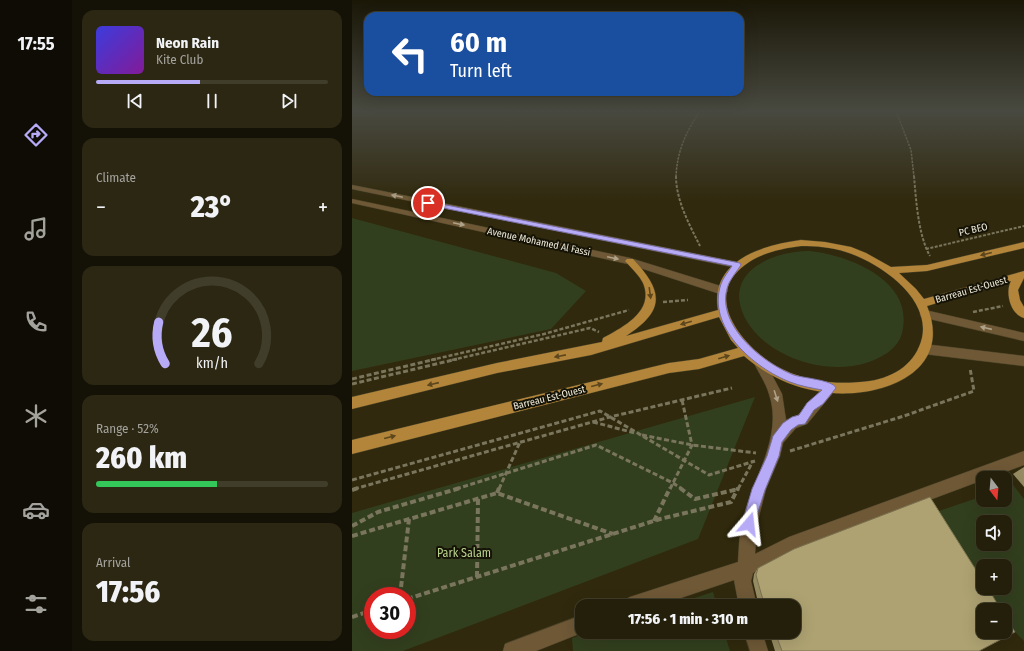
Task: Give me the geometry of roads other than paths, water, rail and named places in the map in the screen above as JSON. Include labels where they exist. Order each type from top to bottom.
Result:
[{"type":"main road","points":[[809,243],[847,249],[890,270],[903,280],[924,309],[928,338],[919,360],[898,377],[868,387],[831,388],[792,379],[759,361],[746,350],[736,338],[723,312],[723,291],[728,276],[737,265],[748,256],[772,246],[809,243]]},
{"type":"main road","points":[[890,270],[936,266],[1024,245]]},
{"type":"main road","points":[[591,350],[636,322],[650,304],[651,293],[649,285],[630,261]]},
{"type":"main road","points":[[1022,275],[1017,279],[1012,291],[1015,304],[1024,314]]},
{"type":"main road","name":"Barreau Est-Ouest","points":[[924,309],[954,293],[1022,275]]},
{"type":"main road","points":[[352,403],[497,368],[591,350],[723,312]]},
{"type":"main road","name":"Barreau Est-Ouest","points":[[352,447],[669,368],[699,364],[746,350]]},
{"type":"street","name":"Avenue Mohamed Al Fassi","points":[[352,187],[737,265]]},
{"type":"street","name":"Avenue Mohamed Al Fassi","points":[[352,201],[630,261],[723,291]]},
{"type":"street","points":[[924,309],[1024,337]]},
{"type":"street","points":[[924,349],[968,353],[1024,362]]},
{"type":"street","points":[[746,599],[742,580],[746,568],[749,524],[758,489],[773,456],[780,423],[776,394],[759,361]]},
{"type":"street","points":[[777,440],[787,427],[796,421],[802,420],[810,407],[819,401],[831,388]]},
{"type":"street","points":[[651,599],[746,568],[789,545],[1024,458]]},
{"type":"street","points":[[512,651],[575,627]]},
{"type":"street","points":[[755,639],[759,651]]},
{"type":"park label","name":"Park Salam","points":[[464,553]]}]
